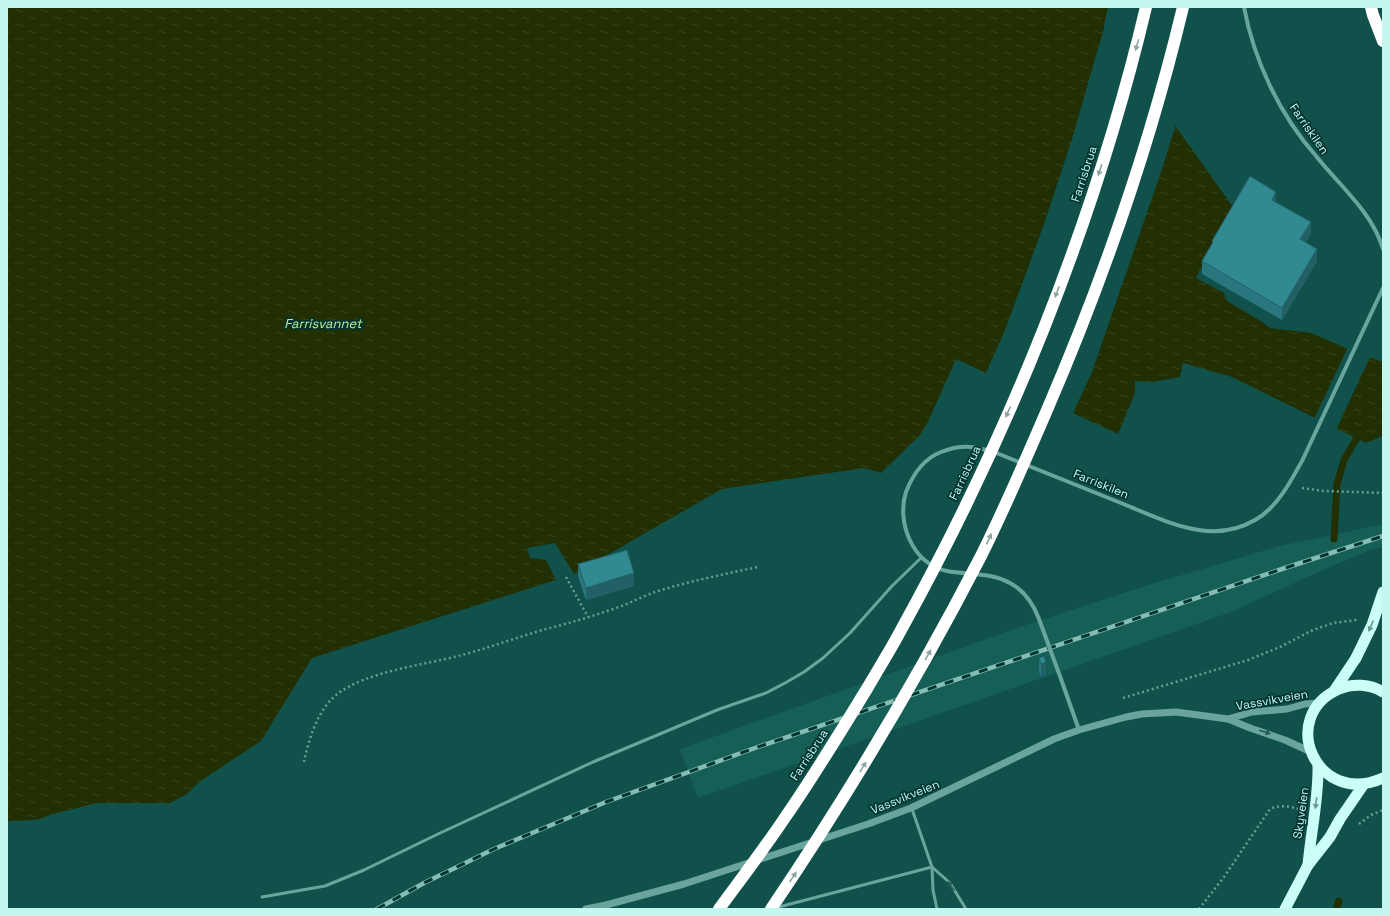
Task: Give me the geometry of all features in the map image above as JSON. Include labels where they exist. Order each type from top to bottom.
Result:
[{"type":"highway","name":"Farrisbrua","points":[[719,909],[784,819],[845,724],[893,644],[948,541],[988,458],[1032,357],[1074,249],[1109,143],[1139,39],[1146,7]]},
{"type":"highway","points":[[772,909],[821,835],[877,744],[932,649],[982,554],[1023,467],[1065,369],[1107,260],[1141,156],[1173,50],[1183,7]]},
{"type":"highway","points":[[1371,7],[1383,41]]},
{"type":"highway","points":[[1333,692],[1356,658],[1372,625],[1383,592]]},
{"type":"highway","points":[[1383,692],[1367,686],[1356,685],[1344,687],[1333,692],[1319,703],[1311,718],[1308,735],[1311,752],[1318,764],[1333,778],[1354,784],[1364,784],[1383,778]]},
{"type":"highway","name":"Skyveien","points":[[1308,865],[1317,795],[1318,764]]},
{"type":"highway","name":"Skyveien","points":[[1285,909],[1308,865],[1330,837],[1340,819],[1364,784]]},
{"type":"street","name":"Farriskilen","points":[[1244,7],[1248,29],[1256,54],[1277,100],[1314,155],[1367,215],[1376,229],[1383,249]]},
{"type":"street","name":"Farriskilen","points":[[1079,730],[1039,619],[1033,604],[1024,592],[1009,582],[996,577],[947,571],[937,568],[922,557],[908,539],[903,516],[904,499],[910,480],[920,465],[936,453],[954,447],[974,447],[994,452],[1163,520],[1198,530],[1226,530],[1243,526],[1255,520],[1272,507],[1288,485],[1303,459],[1383,288]]},
{"type":"street","name":"Vassvikveien","points":[[1228,719],[1252,712],[1288,709],[1305,704],[1319,703]]},
{"type":"street","name":"Vassvikveien","points":[[586,909],[684,884],[868,824],[911,808],[1040,746],[1079,730],[1126,717],[1176,712],[1228,719],[1285,740],[1311,752]]},
{"type":"lane","points":[[262,897],[326,886],[364,870],[593,762],[717,710],[766,693],[804,672],[823,658],[922,557]]},
{"type":"lane","points":[[911,808],[932,867],[933,890],[937,909]]},
{"type":"lane","points":[[772,909],[932,867]]},
{"type":"lane","points":[[932,867],[950,883],[966,909]]},
{"type":"path","points":[[1288,485],[1324,491],[1383,493]]},
{"type":"path","points":[[304,762],[308,742],[318,718],[336,695],[354,684],[383,674],[462,655],[615,609],[656,592],[697,579],[758,567]]},
{"type":"path","points":[[566,577],[588,617]]},
{"type":"path","points":[[1123,698],[1248,660],[1313,630],[1334,623],[1351,620],[1363,620]]},
{"type":"path","points":[[1199,909],[1224,877],[1270,809],[1276,806],[1293,807],[1299,809]]},
{"type":"path","points":[[1358,825],[1371,815],[1383,810]]},
{"type":"shaded area","points":[[1383,524],[1383,547],[1370,550],[1325,569],[1231,612],[698,798],[680,749],[1014,629],[1148,585],[1280,546]]},
{"type":"water","name":"Farrisvannet","points":[[7,7],[1108,7],[1104,26],[1233,207],[1196,278],[1224,293],[1227,301],[1270,328],[1311,333],[1383,362],[1383,436],[1366,443],[1232,377],[1183,363],[1180,377],[1152,382],[1135,381],[1135,393],[1118,434],[956,359],[928,422],[920,435],[881,473],[864,468],[722,489],[574,574],[312,658],[261,741],[199,782],[187,794],[170,803],[97,803],[53,814],[37,820],[7,821]]},
{"type":"pier","points":[[1110,7],[1106,26],[1176,124],[1092,372],[1072,415],[985,375],[1005,330],[1044,224],[1072,139]]},
{"type":"pier","points":[[1348,347],[1370,357],[1336,430],[1314,419]]},
{"type":"pier","points":[[555,543],[574,574],[556,580],[546,560],[530,558],[527,548]]},
{"type":"building","points":[[1250,176],[1276,192],[1272,200],[1311,222],[1300,239],[1317,249],[1282,308],[1202,261]]},
{"type":"building","points":[[627,550],[634,573],[586,588],[578,564]]},
{"type":"building","points":[[1044,656],[1046,662],[1041,664],[1039,658]]},
{"type":"waterway","points":[[1334,539],[1337,484],[1344,460],[1361,431]]},
{"type":"waterway","points":[[1336,909],[1339,901]]},
{"type":"railway","points":[[377,909],[424,883],[494,849],[606,802],[755,748],[1383,536]]}]
